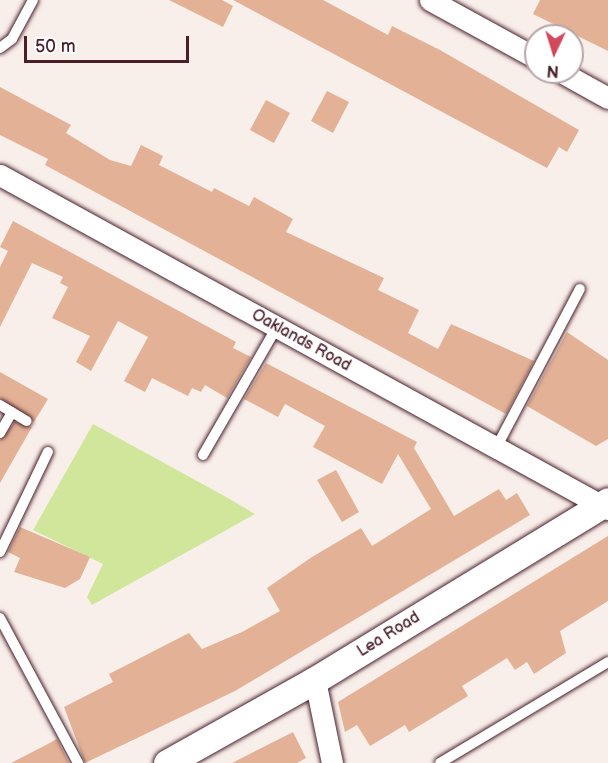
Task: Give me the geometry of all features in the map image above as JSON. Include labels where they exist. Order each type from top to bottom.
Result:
[{"type":"street","points":[[430,0],[524,51]]},
{"type":"street","points":[[583,84],[608,98]]},
{"type":"street","name":"Oaklands Road","points":[[1,179],[277,327],[495,451],[606,505]]},
{"type":"street","name":"Lea Road","points":[[167,763],[315,680],[606,505]]},
{"type":"street","points":[[315,680],[332,763]]},
{"type":"lane","points":[[0,48],[12,39],[33,0]]},
{"type":"lane","points":[[495,451],[579,289]]},
{"type":"lane","points":[[203,455],[277,327]]},
{"type":"lane","points":[[0,405],[27,420]]},
{"type":"lane","points":[[0,433],[12,412]]},
{"type":"lane","points":[[0,552],[48,452]]},
{"type":"lane","points":[[0,618],[78,763]]},
{"type":"lane","points":[[440,763],[608,662]]},
{"type":"green space","points":[[93,424],[255,514],[92,605],[87,597],[103,564],[33,530]]},
{"type":"building","points":[[169,0],[222,0],[233,6],[223,27]]},
{"type":"building","points":[[233,0],[323,0],[388,35],[392,26],[440,50],[579,130],[567,152],[559,147],[547,168]]},
{"type":"building","points":[[540,0],[608,0],[608,51],[584,39],[584,24],[553,24],[533,14]]},
{"type":"building","points":[[0,87],[71,125],[66,133],[110,160],[131,166],[141,145],[163,156],[159,165],[212,192],[214,188],[249,206],[254,197],[293,219],[286,232],[384,278],[378,290],[419,310],[408,333],[438,349],[451,324],[534,361],[506,414],[45,165],[48,159],[0,135]]},
{"type":"building","points":[[327,91],[349,102],[333,133],[311,121]]},
{"type":"building","points":[[266,100],[290,113],[274,143],[250,130]]},
{"type":"building","points":[[13,221],[236,342],[233,348],[251,357],[227,398],[205,385],[201,392],[192,388],[188,396],[152,378],[145,392],[124,381],[148,337],[118,321],[91,371],[76,362],[90,336],[52,318],[68,287],[60,283],[63,277],[32,263],[0,327],[0,267],[8,251],[0,247]]},
{"type":"building","points":[[567,332],[608,360],[608,439],[596,446],[527,406]]},
{"type":"building","points":[[266,363],[417,442],[414,448],[454,516],[499,489],[506,500],[517,493],[530,515],[235,691],[85,763],[64,707],[113,682],[109,674],[189,633],[202,649],[242,632],[280,611],[267,588],[312,557],[361,528],[372,546],[431,509],[398,454],[382,484],[313,447],[325,426],[285,404],[278,417],[244,399]]},
{"type":"building","points":[[0,372],[48,399],[34,422],[0,398]]},
{"type":"building","points":[[15,422],[32,427],[0,483],[0,440]]},
{"type":"building","points":[[336,470],[359,512],[342,522],[317,480]]},
{"type":"building","points":[[20,527],[90,557],[80,579],[65,588],[14,572],[20,558],[8,552]]},
{"type":"building","points":[[608,536],[608,601],[560,631],[566,653],[534,674],[527,662],[515,670],[507,658],[462,686],[468,696],[409,732],[405,725],[370,746],[357,725],[345,732],[338,702]]},
{"type":"building","points":[[293,732],[306,758],[297,763],[232,763]]},
{"type":"building","points":[[57,739],[69,763],[11,763],[46,745]]}]
